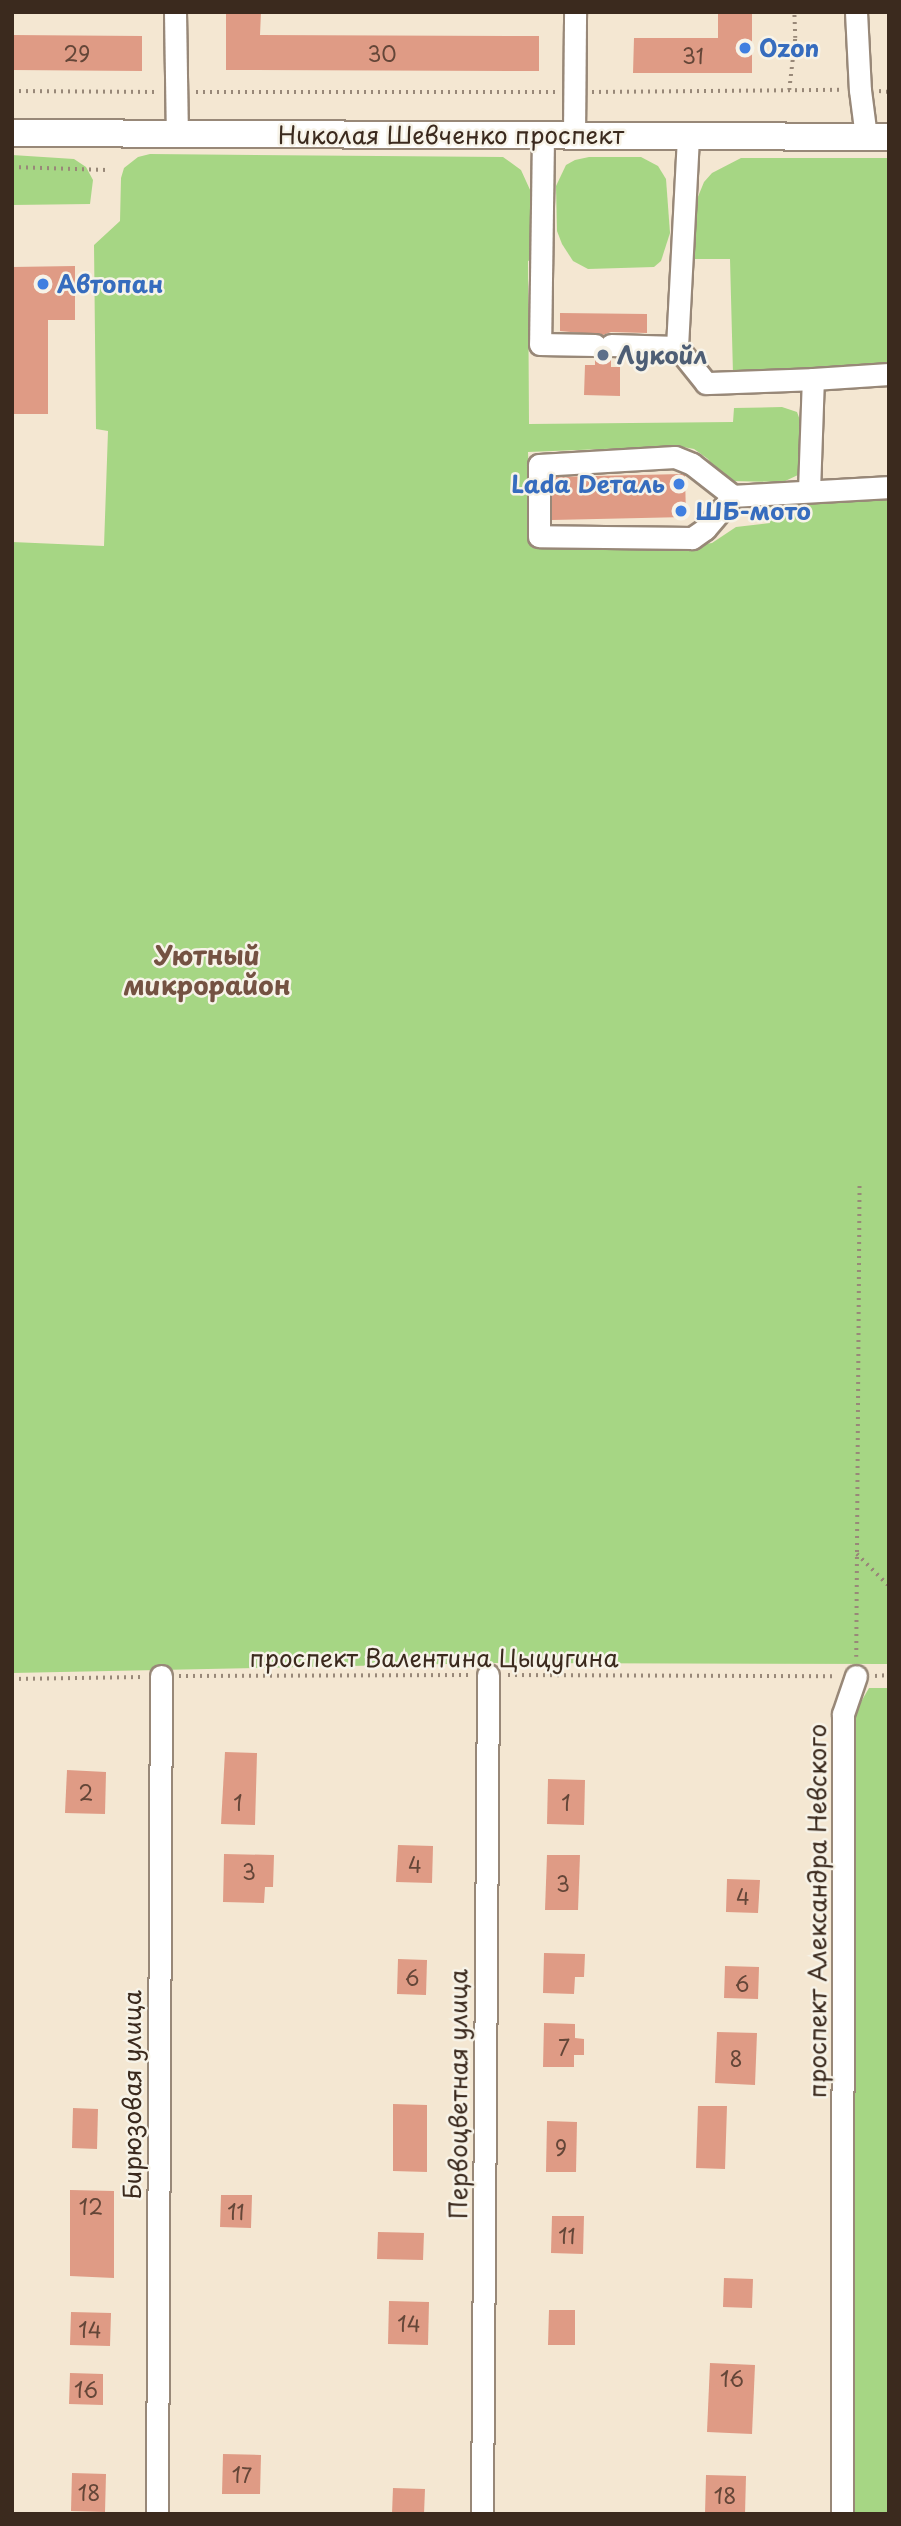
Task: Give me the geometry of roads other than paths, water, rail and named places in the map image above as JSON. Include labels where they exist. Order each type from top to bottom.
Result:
[{"type":"main road","name":"Николая Шевченко проспект","points":[[12,134],[878,137]]},
{"type":"street","points":[[175,12],[177,134]]},
{"type":"street","points":[[574,135],[575,12]]},
{"type":"street","points":[[856,12],[860,90],[878,137]]},
{"type":"street","points":[[543,136],[540,344],[677,346]]},
{"type":"street","points":[[688,136],[677,346],[705,383],[889,374]]},
{"type":"street","points":[[809,491],[813,379]]},
{"type":"street","points":[[733,496],[705,529],[692,538],[539,536],[539,465],[675,457],[692,464],[733,496],[889,487]]},
{"type":"street","name":"Первоцветная улица","points":[[482,2514],[488,1675]]},
{"type":"street","name":"Бирюзовая улица","points":[[157,2514],[161,1676]]},
{"type":"street","name":"проспект Александра Невского","points":[[842,2514],[843,1714],[856,1676]]},
{"type":"place","name":"Ozon","points":[[745,48]]},
{"type":"place","name":"Автопан","points":[[43,284]]},
{"type":"place","name":"Лукойл","points":[[603,355]]},
{"type":"place","name":"Lada Dеталь","points":[[679,484]]},
{"type":"place","name":"ШБ-мото","points":[[681,511]]},
{"type":"district","name":"Уютный микрорайон","points":[[207,970]]}]
